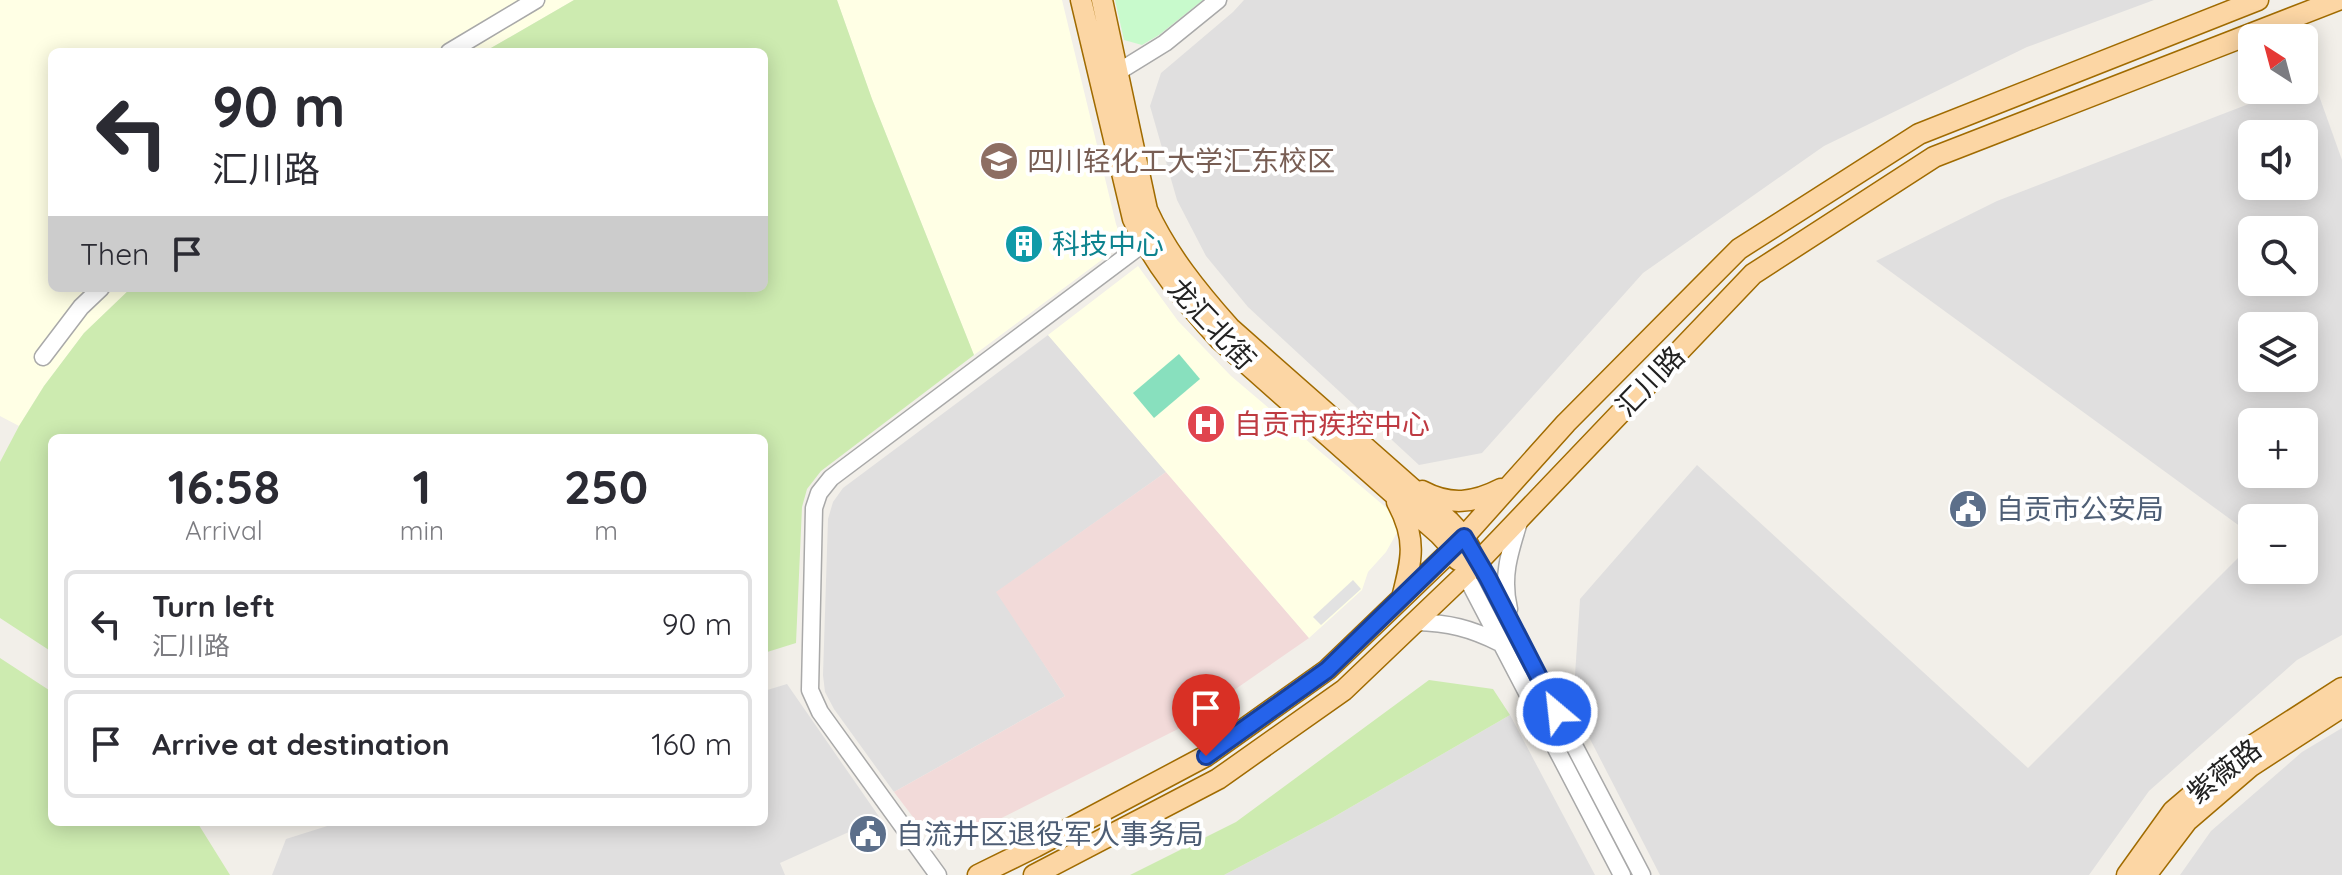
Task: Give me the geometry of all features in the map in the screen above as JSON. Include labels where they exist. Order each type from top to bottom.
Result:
[{"type":"main road","name":"龙汇北街","points":[[1081,0],[1117,158],[1133,219],[1144,243],[1189,306],[1220,340],[1397,486],[1450,522],[1471,568]]},
{"type":"main road","name":"龙汇北街","points":[[1102,0],[1147,210],[1158,234],[1201,295],[1230,328],[1397,486]]},
{"type":"main road","name":"汇川路","points":[[978,875],[1206,756],[1327,670],[1458,543],[1566,423],[1739,249],[1919,134],[2258,0]]},
{"type":"main road","name":"汇川路","points":[[1034,875],[1218,779],[1344,690],[1471,568],[1753,274],[1934,157],[2338,0]]},
{"type":"main road","points":[[1397,486],[1436,499],[1468,502],[1481,500],[1512,484]]},
{"type":"main road","points":[[1397,486],[1408,522],[1412,560],[1402,598]]},
{"type":"main road","name":"紫薇路","points":[[2127,875],[2173,811],[2241,753],[2342,688]]},
{"type":"main road","name":"紫薇路","points":[[2146,875],[2187,821],[2241,775],[2342,707]]},
{"type":"street","points":[[456,48],[536,0]]},
{"type":"street","points":[[1118,72],[1165,43],[1218,0]]},
{"type":"street","points":[[938,875],[820,712],[810,690],[814,508],[819,493],[831,478],[1144,243]]},
{"type":"street","points":[[43,357],[81,307],[97,292]]},
{"type":"street","points":[[1514,630],[1505,590],[1508,557],[1520,517]]},
{"type":"street","points":[[1471,568],[1514,630],[1642,875]]},
{"type":"street","points":[[1471,568],[1500,643],[1622,875]]},
{"type":"street","points":[[1415,622],[1473,629],[1500,643]]},
{"type":"shaded area","points":[[0,0],[574,0],[491,48],[48,48],[48,292],[127,292],[84,333],[44,386],[19,426],[0,416]]},
{"type":"shaded area","name":"四川轻化工大学汇东校区","points":[[837,0],[1062,0],[1123,244],[974,355],[872,99]]},
{"type":"shaded area","points":[[1244,0],[2154,0],[2027,47],[1824,146],[1643,273],[1482,453],[1419,465],[1248,307],[1206,256],[1177,200],[1150,106],[1161,73]]},
{"type":"shaded area","points":[[2318,93],[2342,160],[2342,635],[2297,660],[2149,791],[2089,875],[1660,875],[1573,706],[1580,599],[1697,465],[2028,768],[2238,558],[2238,584],[2318,584],[2318,504],[2238,504],[2238,525],[1876,261],[1997,201],[2249,104],[2318,104]]},
{"type":"shaded area","name":"自贡市疾控中心","points":[[1138,266],[1178,321],[1231,376],[1396,516],[1399,529],[1386,552],[1368,572],[1362,590],[1309,638],[1048,335]]},
{"type":"shaded area","points":[[1048,335],[1166,472],[997,592],[1065,696],[894,792],[825,692],[828,519],[833,502],[843,488]]},
{"type":"shaded area","points":[[1166,472],[1309,638],[1178,729],[938,850],[894,792],[1065,696],[996,592]]},
{"type":"shaded area","points":[[1353,580],[1361,589],[1321,625],[1313,617]]},
{"type":"shaded area","points":[[787,684],[880,818],[780,863],[785,875],[272,875],[286,839],[327,826],[768,826],[768,690]]},
{"type":"shaded area","points":[[1510,715],[1595,875],[1224,875],[1332,818]]},
{"type":"shaded area","points":[[2342,728],[2342,875],[2180,875],[2211,831],[2302,752]]},
{"type":"green space","points":[[574,0],[837,0],[872,99],[974,355],[821,471],[807,489],[802,507],[796,643],[768,652],[768,434],[48,434],[48,649],[0,618],[0,462],[44,386],[84,333],[127,292],[768,292],[768,48],[491,48]]},
{"type":"green space","points":[[1115,0],[1203,0],[1142,45],[1124,40]]},
{"type":"green space","points":[[1179,354],[1200,379],[1154,418],[1133,393]]},
{"type":"green space","points":[[0,658],[48,689],[48,826],[199,826],[230,875],[0,875]]},
{"type":"green space","points":[[1429,680],[1493,689],[1510,715],[1332,818],[1224,875],[1130,875],[1236,822]]},
{"type":"place","name":"四川轻化工大学汇东校区","points":[[999,161]]},
{"type":"place","name":"科技中心","points":[[1024,244]]},
{"type":"place","name":"自贡市疾控中心","points":[[1206,424]]},
{"type":"place","name":"自贡市公安局","points":[[1968,509]]},
{"type":"place","name":"自流井区退役军人事务局","points":[[868,834]]},
{"type":"route","points":[[1206,756],[1327,670],[1464,537],[1557,712]]}]
